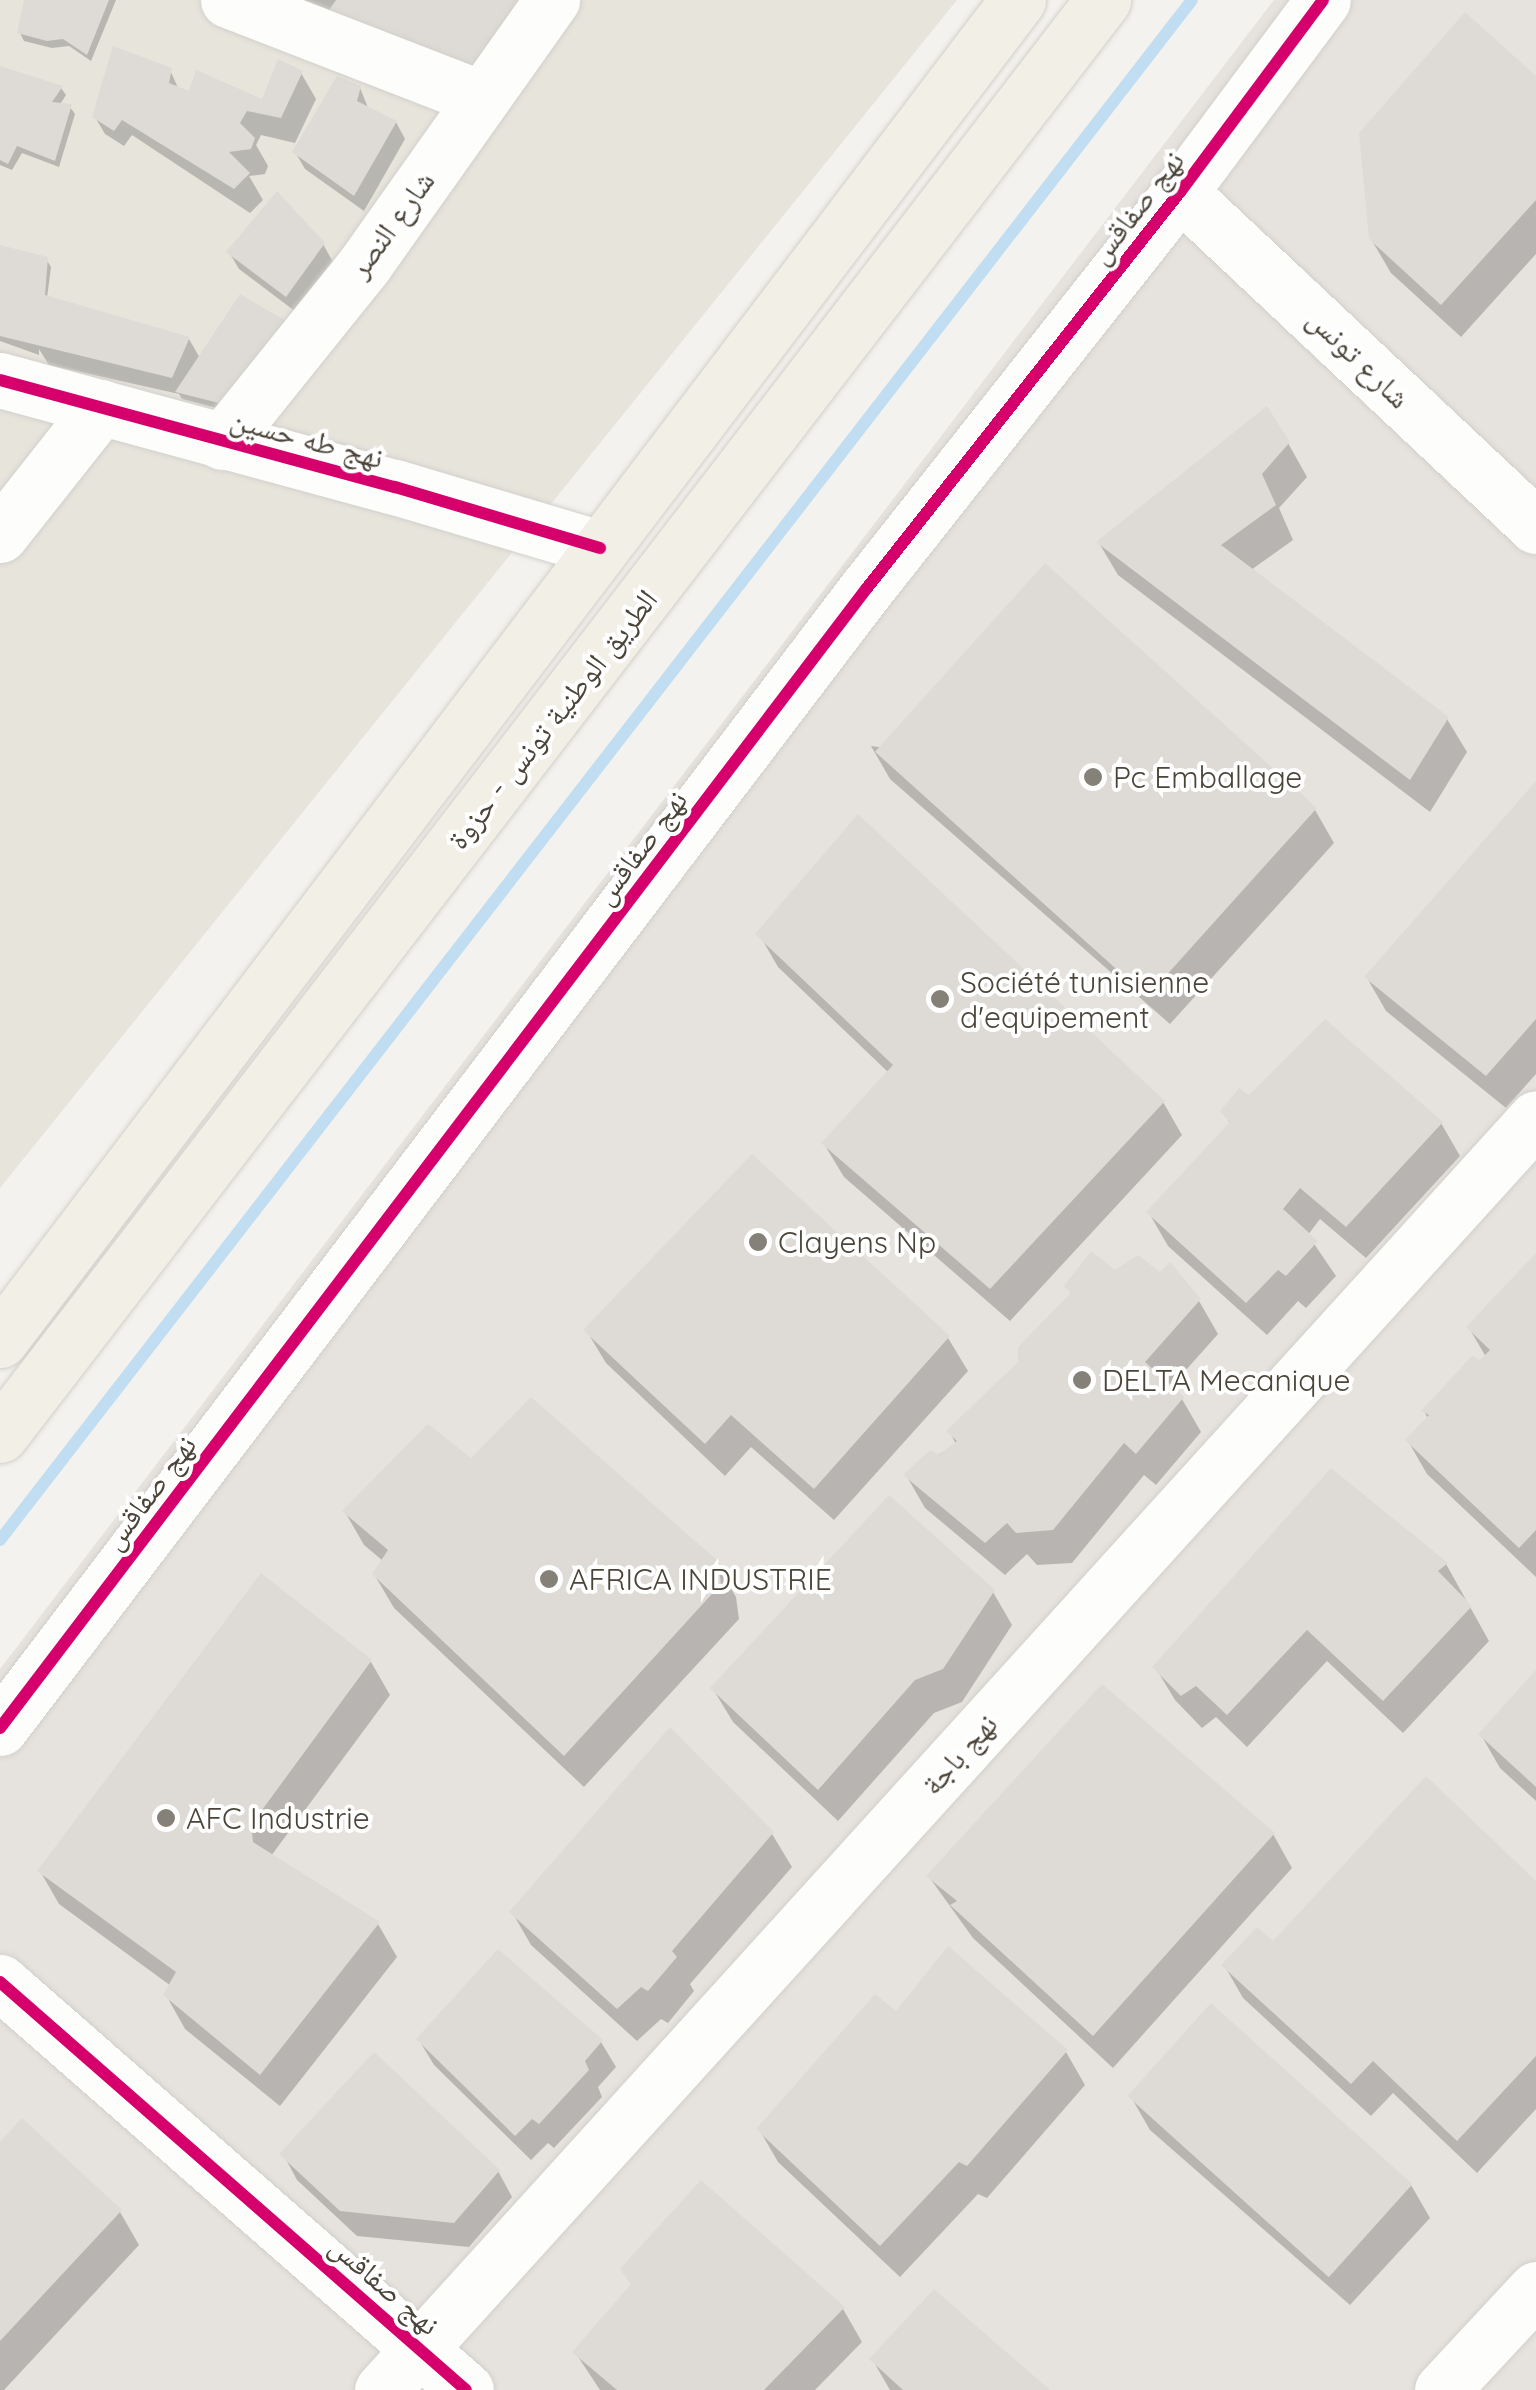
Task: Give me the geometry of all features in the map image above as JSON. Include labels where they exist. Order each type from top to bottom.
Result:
[{"type":"main road","points":[[10,1317],[1018,0]]},
{"type":"main road","name":"الطريق الوطنية تونس - حزوة","points":[[0,1436],[1103,0]]},
{"type":"street","points":[[228,0],[481,98]]},
{"type":"street","name":"شارع النصر","points":[[222,442],[365,264],[552,0]]},
{"type":"street","name":"نهج صفاقس","points":[[0,1728],[868,588],[1180,192],[1323,0]]},
{"type":"street","name":"شارع تونس","points":[[1180,192],[1536,526]]},
{"type":"street","name":"نهج طه حسين","points":[[0,380],[395,487],[600,548]]},
{"type":"street","points":[[0,535],[101,407]]},
{"type":"street","name":"نهج باجة","points":[[382,2390],[1536,1118]]},
{"type":"street","name":"نهج صفاقس","points":[[0,1982],[466,2390]]},
{"type":"street","points":[[1442,2390],[1536,2289]]},
{"type":"shaded area","points":[[0,0],[957,0],[0,1188]]},
{"type":"shaded area","points":[[1274,0],[1536,0],[1536,2390],[0,2390],[0,1669]]},
{"type":"building","points":[[24,0],[109,0],[87,55],[63,39],[47,41],[17,33]]},
{"type":"building","points":[[336,0],[523,0],[474,73],[329,10]]},
{"type":"building","points":[[1465,12],[1536,76],[1536,200],[1441,305],[1369,239],[1359,133]]},
{"type":"building","points":[[113,46],[172,68],[169,83],[189,91],[196,70],[262,99],[278,59],[303,71],[281,118],[247,111],[240,123],[255,138],[251,149],[229,152],[250,173],[234,189],[122,120],[114,131],[92,117]]},
{"type":"building","points":[[0,66],[63,86],[52,102],[72,104],[55,161],[17,146],[8,164],[0,160]]},
{"type":"building","points":[[337,76],[361,86],[357,101],[397,121],[354,196],[292,152]]},
{"type":"building","points":[[277,191],[325,243],[286,297],[226,252]]},
{"type":"building","points":[[0,245],[48,257],[45,295],[190,337],[172,378],[0,336]]},
{"type":"building","points":[[240,294],[298,328],[227,405],[175,392]]},
{"type":"building","points":[[1267,406],[1290,442],[1262,474],[1276,505],[1221,545],[1449,717],[1410,780],[1096,542]]},
{"type":"building","name":"Pc Emballage","points":[[1045,563],[1317,808],[1147,997],[875,752]]},
{"type":"building","points":[[1536,781],[1536,1019],[1486,1076],[1364,977]]},
{"type":"building","name":"Société tunisienne d'equipement","points":[[858,814],[1165,1101],[990,1289],[821,1143],[893,1065],[755,934]]},
{"type":"building","points":[[1325,1019],[1443,1122],[1346,1227],[1300,1188],[1283,1209],[1318,1241],[1286,1276],[1278,1270],[1246,1303],[1146,1212],[1230,1122],[1220,1111],[1239,1088],[1249,1095]]},
{"type":"building","name":"Clayens Np","points":[[752,1154],[950,1336],[814,1489],[731,1415],[705,1444],[583,1330]]},
{"type":"building","name":"DELTA Mecanique","points":[[1091,1251],[1115,1270],[1138,1255],[1160,1272],[1170,1262],[1201,1299],[1145,1362],[1184,1397],[1136,1454],[1124,1443],[1053,1530],[1016,1533],[1007,1523],[985,1543],[903,1475],[930,1450],[939,1455],[957,1441],[946,1431],[1018,1362],[1018,1347],[1071,1293],[1064,1286]]},
{"type":"building","points":[[1536,1253],[1536,1530],[1519,1548],[1405,1440],[1429,1415],[1421,1411],[1472,1356],[1480,1360],[1490,1350],[1466,1327]]},
{"type":"building","name":"AFRICA INDUSTRIE","points":[[531,1397],[718,1561],[721,1584],[564,1756],[372,1574],[388,1550],[342,1511],[428,1424],[471,1458]]},
{"type":"building","points":[[1331,1468],[1448,1563],[1438,1571],[1472,1606],[1383,1701],[1307,1630],[1227,1715],[1196,1686],[1181,1696],[1152,1667]]},
{"type":"building","points":[[889,1495],[995,1590],[943,1669],[915,1680],[818,1790],[710,1688]]},
{"type":"building","name":"AFC Industrie","points":[[261,1573],[372,1660],[251,1825],[253,1842],[380,1922],[260,2075],[163,1995],[176,1972],[37,1871]]},
{"type":"building","points":[[1536,1670],[1536,1787],[1478,1734]]},
{"type":"building","points":[[1102,1684],[1275,1833],[1093,2036],[950,1905],[957,1901],[926,1876]]},
{"type":"building","points":[[670,1727],[774,1832],[672,1951],[677,1957],[648,1991],[641,1987],[617,2009],[509,1912]]},
{"type":"building","points":[[1426,1776],[1536,1881],[1536,2056],[1457,2141],[1373,2061],[1351,2084],[1221,1965],[1257,1927],[1273,1941]]},
{"type":"building","points":[[948,1946],[1068,2050],[967,2166],[959,2162],[880,2246],[756,2129],[875,1994],[896,2011]]},
{"type":"building","points":[[498,1949],[603,2040],[585,2061],[589,2070],[539,2124],[532,2119],[515,2136],[416,2039]]},
{"type":"building","points":[[1211,2003],[1412,2184],[1329,2277],[1127,2096]]},
{"type":"building","points":[[374,2052],[500,2170],[454,2223],[340,2211],[279,2154]]},
{"type":"building","points":[[22,2118],[122,2210],[0,2341],[0,2142]]},
{"type":"building","points":[[701,2180],[845,2307],[764,2390],[617,2390],[572,2352],[631,2284],[620,2269]]},
{"type":"building","points":[[934,2289],[1050,2390],[903,2390],[869,2359]]},
{"type":"waterway","points":[[0,1540],[1192,0]]},
{"type":"cycle path","points":[[0,1728],[867,588],[1180,192],[1323,0]]},
{"type":"cycle path","points":[[0,380],[395,487],[600,548]]},
{"type":"cycle path","points":[[0,1982],[466,2390]]},
{"type":"place","name":"Pc Emballage","points":[[1093,777]]},
{"type":"place","name":"Société tunisienne d'equipement","points":[[940,999]]},
{"type":"place","name":"Clayens Np","points":[[758,1242]]},
{"type":"place","name":"DELTA Mecanique","points":[[1082,1380]]},
{"type":"place","name":"AFRICA INDUSTRIE","points":[[549,1579]]},
{"type":"place","name":"AFC Industrie","points":[[166,1818]]}]
